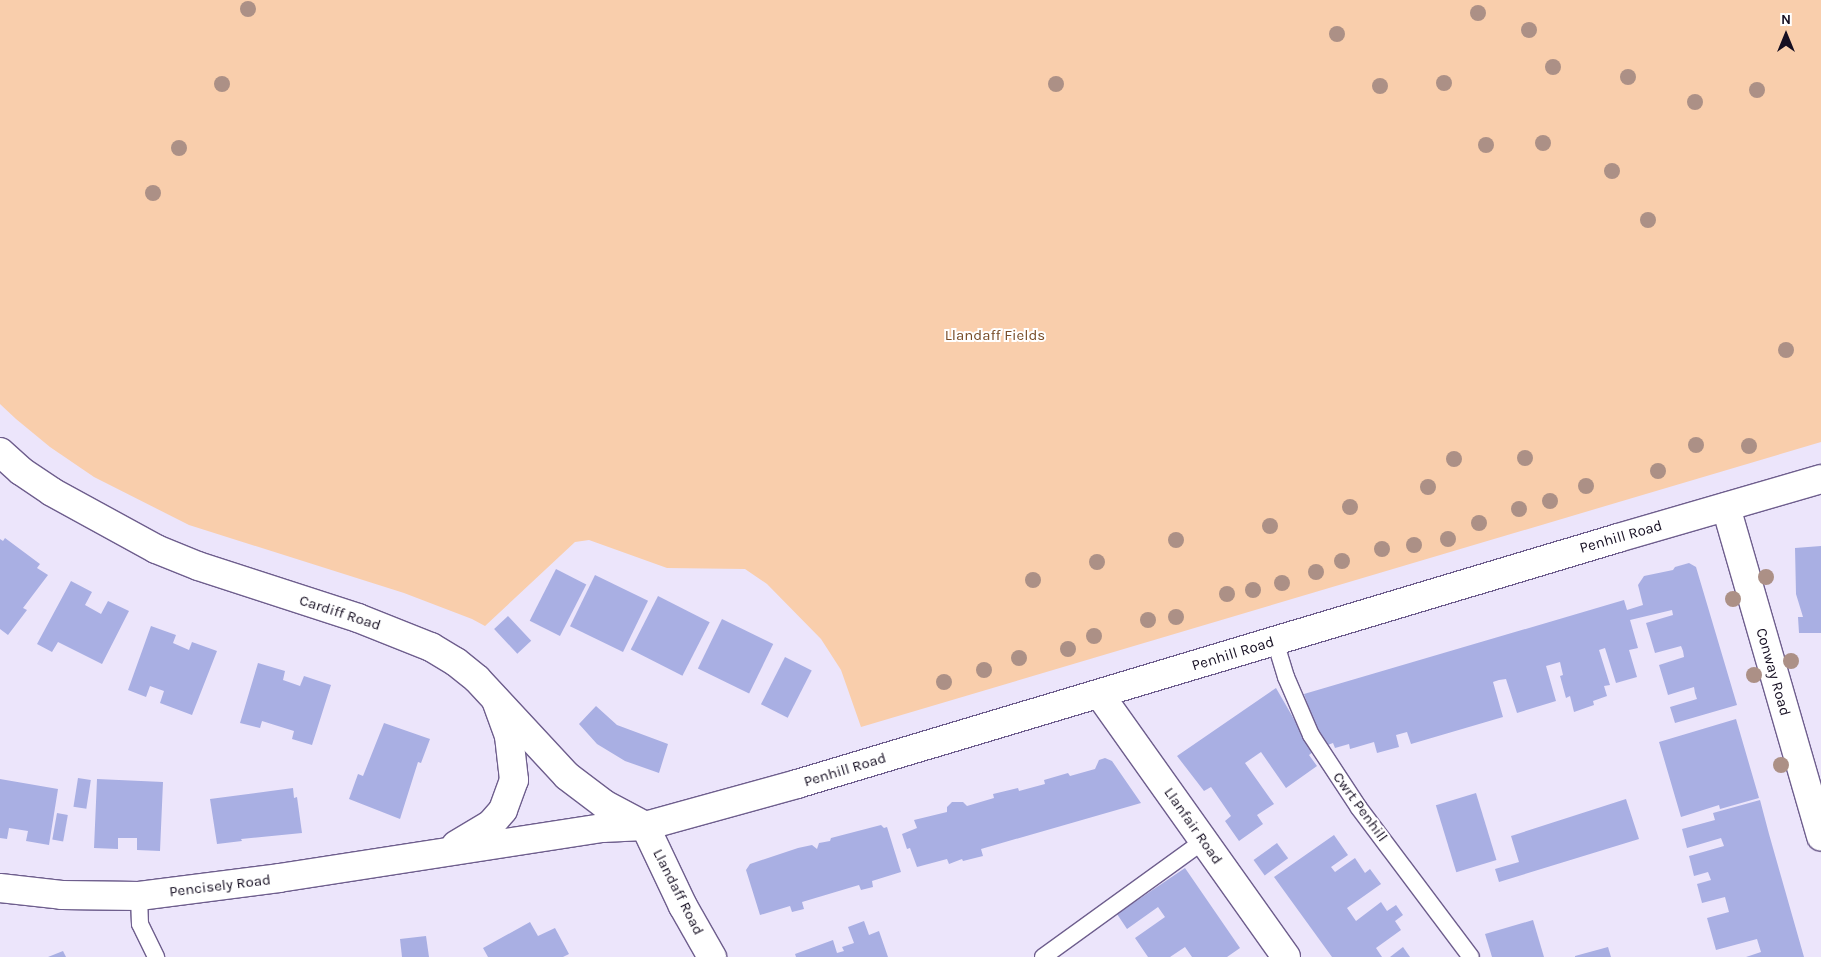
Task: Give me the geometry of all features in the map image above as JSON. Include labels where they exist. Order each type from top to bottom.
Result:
[{"type":"main road","name":"Cardiff Road","points":[[0,452],[21,471],[52,492],[156,549],[198,566],[358,618],[431,647],[456,662],[477,679],[567,776],[604,804],[645,826]]},
{"type":"main road","name":"Penhill Road","points":[[645,826],[778,790],[1100,695],[1275,641],[1821,479]]},
{"type":"main road","name":"Conway Road","points":[[1726,507],[1821,837]]},
{"type":"main road","name":"Llanfair Road","points":[[1100,695],[1203,841],[1279,955]]},
{"type":"main road","name":"Pencisely Road","points":[[439,853],[473,836],[491,824],[503,810],[510,795],[514,780],[513,762],[509,736],[496,700]]},
{"type":"main road","name":"Pencisely Road","points":[[0,888],[62,894],[139,896],[279,878],[602,828],[645,826]]},
{"type":"main road","name":"Llandaff Road","points":[[645,826],[683,906],[712,957]]},
{"type":"lane","name":"Cwrt Penhill","points":[[1275,641],[1286,677],[1311,735],[1359,808],[1472,957]]},
{"type":"lane","points":[[1043,957],[1203,841]]},
{"type":"lane","points":[[139,896],[140,924],[156,957]]},
{"type":"green space","name":"Llandaff Fields","points":[[0,0],[1821,0],[1821,442],[861,727],[841,670],[821,639],[767,584],[745,569],[667,568],[589,540],[575,542],[485,626],[472,619],[404,593],[189,525],[94,477],[50,447],[16,419],[0,404]]},
{"type":"building","points":[[5,538],[40,564],[37,568],[48,575],[23,608],[27,610],[8,635],[0,629],[0,539],[3,541]]},
{"type":"building","points":[[1821,546],[1821,633],[1799,633],[1798,617],[1803,617],[1796,594],[1795,548]]},
{"type":"building","points":[[1689,563],[1696,567],[1737,705],[1675,723],[1670,707],[1697,699],[1694,687],[1668,695],[1659,665],[1684,657],[1683,651],[1681,646],[1655,653],[1646,623],[1673,615],[1672,610],[1630,620],[1638,648],[1629,650],[1637,677],[1616,683],[1605,648],[1599,650],[1610,685],[1604,686],[1607,696],[1593,701],[1594,705],[1574,712],[1570,696],[1566,698],[1560,676],[1563,675],[1560,662],[1546,666],[1556,701],[1517,713],[1506,679],[1499,680],[1493,682],[1503,717],[1411,744],[1407,732],[1396,735],[1399,747],[1377,753],[1374,742],[1350,749],[1349,744],[1335,748],[1333,743],[1325,746],[1317,732],[1304,694],[1624,600],[1627,610],[1643,605],[1638,585],[1644,576],[1673,570],[1675,567]]},
{"type":"building","points":[[556,569],[586,584],[560,636],[530,621]]},
{"type":"building","points":[[595,575],[648,601],[623,652],[570,626]]},
{"type":"building","points":[[71,581],[92,592],[85,605],[101,614],[108,601],[129,611],[102,664],[58,642],[52,652],[37,644]]},
{"type":"building","points":[[658,596],[710,622],[682,676],[631,649]]},
{"type":"building","points":[[508,616],[531,641],[517,654],[494,629]]},
{"type":"building","points":[[722,619],[773,644],[749,693],[698,668]]},
{"type":"building","points":[[151,626],[176,635],[173,643],[189,650],[192,642],[217,651],[192,715],[160,703],[164,691],[150,686],[146,697],[128,690]]},
{"type":"building","points":[[785,657],[812,671],[788,718],[761,704]]},
{"type":"building","points":[[258,663],[285,671],[283,680],[300,686],[304,676],[331,685],[312,745],[292,739],[294,731],[262,721],[260,728],[240,723]]},
{"type":"building","points":[[1276,688],[1313,752],[1309,755],[1317,766],[1286,788],[1261,752],[1245,763],[1274,804],[1257,815],[1263,824],[1239,841],[1225,821],[1231,816],[1211,787],[1204,791],[1177,756]]},
{"type":"building","points":[[596,706],[617,725],[668,744],[659,773],[625,761],[597,744],[579,724]]},
{"type":"building","points":[[1736,719],[1759,798],[1720,809],[1719,805],[1681,817],[1659,742]]},
{"type":"building","points":[[384,723],[430,739],[421,763],[418,762],[400,819],[349,799],[358,774],[363,776]]},
{"type":"building","points":[[1105,758],[1112,761],[1141,803],[981,849],[983,856],[963,861],[962,859],[949,864],[947,859],[917,867],[910,848],[907,849],[902,834],[917,828],[914,820],[947,812],[947,807],[952,802],[963,802],[967,806],[994,798],[993,794],[1018,788],[1019,791],[1045,784],[1044,780],[1068,773],[1070,776],[1095,769],[1099,760]]},
{"type":"building","points":[[78,778],[91,780],[86,809],[73,807]]},
{"type":"building","points":[[0,779],[58,789],[49,845],[26,841],[28,831],[9,828],[7,839],[0,838]]},
{"type":"building","points":[[97,779],[163,782],[160,851],[137,850],[137,838],[118,838],[118,849],[94,848]]},
{"type":"building","points":[[293,788],[294,798],[297,797],[302,833],[241,839],[242,841],[217,844],[210,799]]},
{"type":"building","points":[[1476,793],[1496,860],[1456,872],[1436,805]]},
{"type":"building","points":[[1626,799],[1639,839],[1499,882],[1495,869],[1519,862],[1511,836]]},
{"type":"building","points":[[1760,800],[1804,957],[1746,957],[1761,952],[1757,939],[1716,950],[1707,918],[1729,912],[1725,897],[1702,903],[1697,884],[1711,880],[1708,872],[1694,876],[1689,856],[1724,846],[1721,838],[1687,848],[1682,829],[1715,820],[1713,813]]},
{"type":"building","points":[[57,813],[68,815],[63,841],[52,840]]},
{"type":"building","points":[[881,825],[884,828],[887,827],[901,872],[872,881],[873,887],[861,890],[859,885],[802,902],[804,909],[792,912],[790,906],[760,915],[746,870],[750,864],[798,848],[812,845],[817,849],[819,843],[830,841],[831,838]]},
{"type":"building","points":[[1334,835],[1348,855],[1331,867],[1335,872],[1355,858],[1365,873],[1370,869],[1381,884],[1347,908],[1356,921],[1381,902],[1387,911],[1396,905],[1403,915],[1395,921],[1401,930],[1376,948],[1382,957],[1332,957],[1274,877]]},
{"type":"building","points":[[1277,843],[1288,858],[1265,875],[1254,860]]},
{"type":"building","points":[[1185,868],[1240,948],[1227,957],[1192,957],[1185,947],[1170,957],[1148,957],[1135,938],[1165,917],[1158,907],[1127,929],[1117,914]]},
{"type":"building","points":[[1533,920],[1544,957],[1492,957],[1485,934]]},
{"type":"building","points":[[864,921],[869,935],[879,931],[888,957],[796,957],[795,954],[833,940],[837,953],[844,951],[842,947],[854,943],[848,927]]},
{"type":"building","points":[[530,922],[538,936],[555,928],[569,954],[563,957],[488,957],[483,948]]},
{"type":"building","points":[[426,936],[429,957],[402,957],[400,939]]},
{"type":"building","points":[[1403,947],[1410,957],[1390,957]]},
{"type":"building","points":[[1608,947],[1611,957],[1575,957],[1575,956]]},
{"type":"building","points":[[63,951],[66,957],[48,957]]}]
